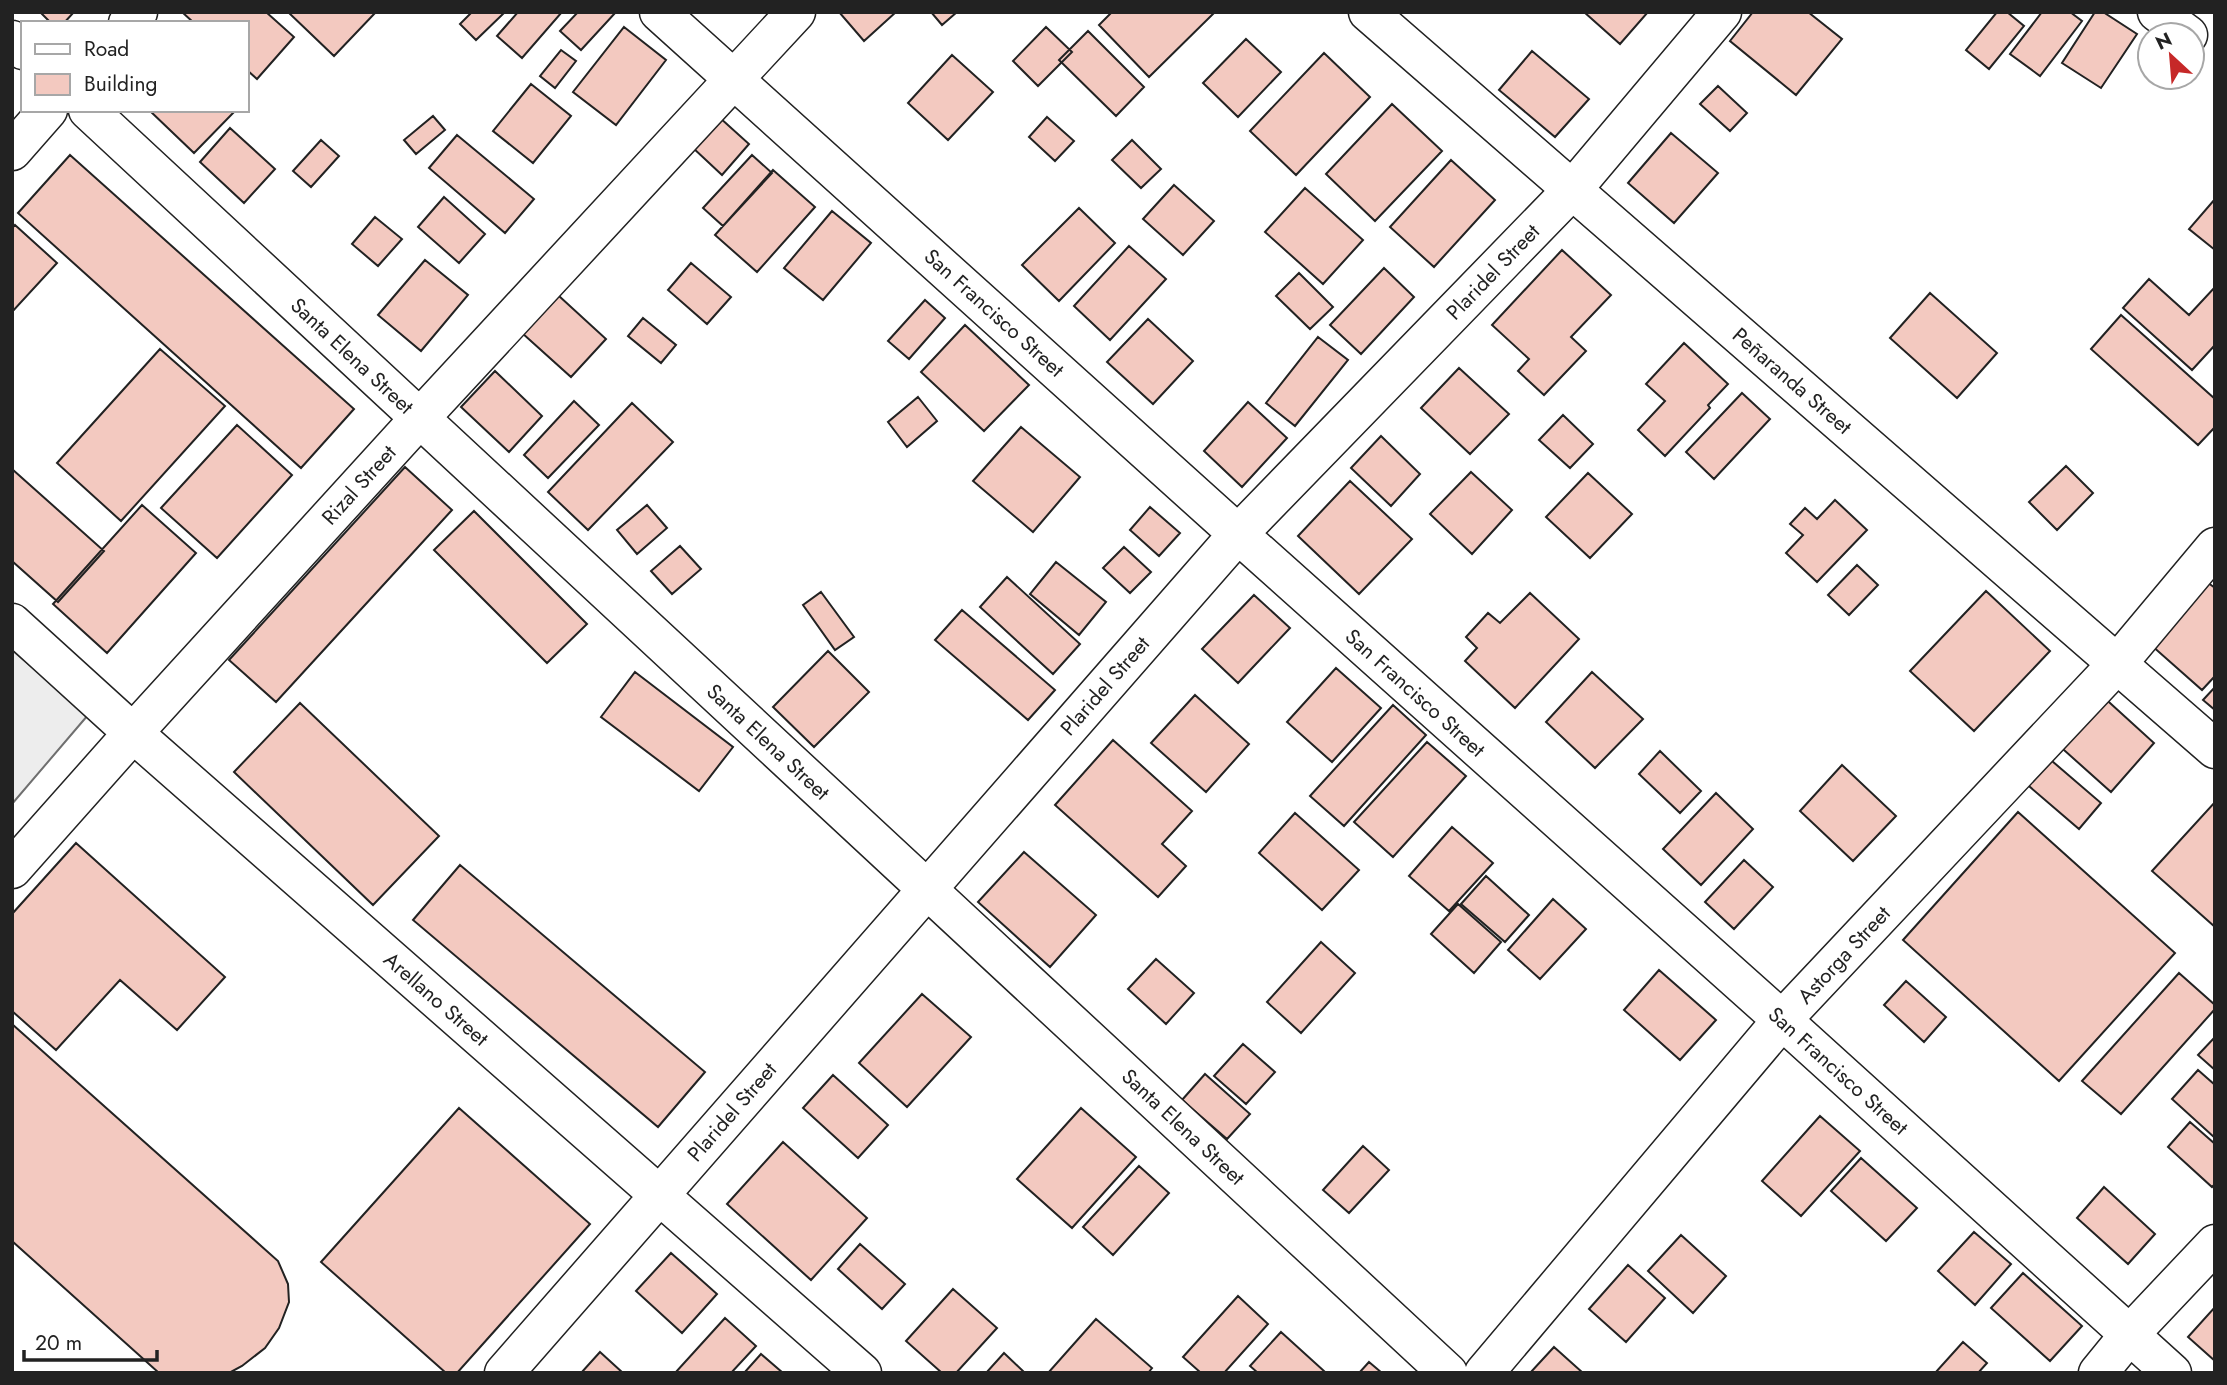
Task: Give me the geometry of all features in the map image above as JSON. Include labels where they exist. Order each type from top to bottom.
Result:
[{"type":"street","name":"San Francisco Street","points":[[659,12],[2172,1373]]},
{"type":"street","name":"Rizal Street","points":[[12,869],[419,419],[796,12]]},
{"type":"street","name":"Peñaranda Street","points":[[1368,12],[2215,749]]},
{"type":"street","name":"Plaridel Street","points":[[504,1373],[1238,534],[1572,190],[1722,12]]},
{"type":"street","points":[[12,151],[45,112]]},
{"type":"street","name":"Santa Elena Street","points":[[90,112],[1448,1373]]},
{"type":"street","name":"Astorga Street","points":[[1484,1373],[1782,1020],[2117,664],[2215,547]]},
{"type":"street","name":"Arellano Street","points":[[12,623],[133,733],[862,1373]]},
{"type":"street","points":[[2098,1373],[2129,1335],[2215,1244]]},
{"type":"shaded area","points":[[12,650],[88,715],[12,804]]},
{"type":"building","points":[[40,12],[74,12],[66,21],[49,21]]},
{"type":"building","points":[[182,12],[266,12],[294,37],[257,79],[248,71],[248,21],[192,21]]},
{"type":"building","points":[[288,12],[376,12],[334,56]]},
{"type":"building","points":[[472,12],[505,12],[476,40],[460,24]]},
{"type":"building","points":[[518,12],[562,12],[522,58],[497,36]]},
{"type":"building","points":[[578,12],[616,12],[581,50],[560,31]]},
{"type":"building","points":[[839,12],[896,12],[864,41]]},
{"type":"building","points":[[931,12],[957,12],[942,25]]},
{"type":"building","points":[[1112,12],[1215,12],[1149,77],[1099,25]]},
{"type":"building","points":[[1584,12],[1648,12],[1620,44]]},
{"type":"building","points":[[1753,12],[1808,12],[1842,39],[1796,95],[1730,41]]},
{"type":"building","points":[[1997,12],[2007,12],[2024,26],[1989,69],[1966,50]]},
{"type":"building","points":[[2042,12],[2070,12],[2082,21],[2040,76],[2010,54]]},
{"type":"building","points":[[2095,12],[2103,12],[2136,33],[2101,88],[2062,63]]},
{"type":"building","points":[[624,27],[666,60],[616,125],[573,92]]},
{"type":"building","points":[[1046,27],[1072,52],[1038,86],[1013,61]]},
{"type":"building","points":[[1088,31],[1144,87],[1116,116],[1059,60]]},
{"type":"building","points":[[1246,39],[1281,72],[1238,117],[1203,83]]},
{"type":"building","points":[[561,50],[576,61],[555,88],[540,76]]},
{"type":"building","points":[[1532,51],[1589,99],[1555,137],[1499,90]]},
{"type":"building","points":[[1324,53],[1370,97],[1296,175],[1250,131]]},
{"type":"building","points":[[952,55],[993,92],[948,140],[908,103]]},
{"type":"building","points":[[531,84],[571,116],[533,163],[493,131]]},
{"type":"building","points":[[1718,86],[1747,113],[1730,131],[1700,104]]},
{"type":"building","points":[[1392,104],[1442,151],[1375,221],[1326,174]]},
{"type":"building","points":[[151,112],[234,112],[194,153]]},
{"type":"building","points":[[433,116],[445,130],[416,154],[404,140]]},
{"type":"building","points":[[719,117],[749,144],[722,175],[692,147]]},
{"type":"building","points":[[1047,117],[1074,141],[1055,161],[1029,137]]},
{"type":"building","points":[[230,128],[275,169],[244,203],[200,162]]},
{"type":"building","points":[[1671,133],[1718,173],[1674,223],[1628,183]]},
{"type":"building","points":[[457,135],[534,199],[505,233],[429,168]]},
{"type":"building","points":[[321,140],[339,156],[311,187],[293,171]]},
{"type":"building","points":[[1132,140],[1161,169],[1141,188],[1112,160]]},
{"type":"building","points":[[70,155],[354,409],[301,468],[18,213]]},
{"type":"building","points":[[752,155],[772,173],[723,226],[703,208]]},
{"type":"building","points":[[1451,160],[1495,200],[1434,267],[1390,227]]},
{"type":"building","points":[[773,170],[815,207],[757,272],[715,235]]},
{"type":"building","points":[[1174,185],[1214,221],[1183,255],[1143,219]]},
{"type":"building","points":[[1305,188],[1363,240],[1323,284],[1265,232]]},
{"type":"building","points":[[444,197],[485,234],[459,263],[418,227]]},
{"type":"building","points":[[2215,199],[2215,250],[2189,229]]},
{"type":"building","points":[[1079,208],[1115,243],[1059,301],[1022,265]]},
{"type":"building","points":[[832,211],[871,243],[823,300],[784,268]]},
{"type":"building","points":[[375,217],[402,239],[378,266],[352,244]]},
{"type":"building","points":[[15,225],[57,263],[12,312],[12,228]]},
{"type":"building","points":[[1129,246],[1166,279],[1110,340],[1074,306]]},
{"type":"building","points":[[1562,250],[1611,295],[1571,337],[1586,351],[1544,395],[1518,371],[1529,359],[1492,325]]},
{"type":"building","points":[[425,260],[468,295],[421,351],[378,315]]},
{"type":"building","points":[[691,263],[731,297],[707,324],[668,290]]},
{"type":"building","points":[[1384,268],[1414,297],[1361,354],[1330,325]]},
{"type":"building","points":[[1299,273],[1333,307],[1310,329],[1276,296]]},
{"type":"building","points":[[2149,279],[2189,315],[2215,287],[2215,345],[2192,370],[2123,308]]},
{"type":"building","points":[[547,285],[606,339],[571,377],[512,324]]},
{"type":"building","points":[[1930,293],[1997,353],[1957,398],[1890,338]]},
{"type":"building","points":[[925,300],[945,318],[909,359],[888,341]]},
{"type":"building","points":[[2121,315],[2215,399],[2215,427],[2198,445],[2091,349]]},
{"type":"building","points":[[643,318],[676,345],[661,363],[628,336]]},
{"type":"building","points":[[1148,319],[1193,361],[1153,404],[1107,362]]},
{"type":"building","points":[[965,325],[1029,385],[984,431],[921,372]]},
{"type":"building","points":[[1318,337],[1348,360],[1295,426],[1266,403]]},
{"type":"building","points":[[1684,343],[1728,384],[1708,405],[1710,408],[1665,456],[1638,430],[1665,401],[1646,384]]},
{"type":"building","points":[[160,349],[225,406],[121,521],[57,463]]},
{"type":"building","points":[[1459,368],[1509,414],[1470,454],[1421,408]]},
{"type":"building","points":[[495,371],[542,416],[509,452],[461,407]]},
{"type":"building","points":[[1742,393],[1770,419],[1714,479],[1686,452]]},
{"type":"building","points":[[918,397],[937,421],[907,447],[888,422]]},
{"type":"building","points":[[574,401],[599,425],[548,478],[524,455]]},
{"type":"building","points":[[1248,402],[1287,438],[1242,487],[1204,451]]},
{"type":"building","points":[[632,403],[673,442],[588,530],[548,492]]},
{"type":"building","points":[[1563,415],[1593,444],[1570,468],[1539,440]]},
{"type":"building","points":[[237,425],[292,475],[217,558],[161,508]]},
{"type":"building","points":[[1021,427],[1080,477],[1033,532],[973,481]]},
{"type":"building","points":[[1381,436],[1420,474],[1391,506],[1351,468]]},
{"type":"building","points":[[2066,466],[2093,493],[2057,530],[2029,502]]},
{"type":"building","points":[[405,467],[452,510],[276,702],[229,660]]},
{"type":"building","points":[[12,469],[104,551],[58,602],[12,561]]},
{"type":"building","points":[[1471,472],[1512,510],[1472,554],[1430,514]]},
{"type":"building","points":[[1588,473],[1632,514],[1590,558],[1546,517]]},
{"type":"building","points":[[1350,481],[1412,539],[1359,594],[1298,536]]},
{"type":"building","points":[[1835,500],[1867,530],[1817,582],[1786,553],[1803,535],[1790,524],[1805,508],[1817,519]]},
{"type":"building","points":[[142,505],[196,553],[107,653],[53,604]]},
{"type":"building","points":[[647,505],[667,528],[637,554],[617,530]]},
{"type":"building","points":[[1150,507],[1180,533],[1159,556],[1130,530]]},
{"type":"building","points":[[474,511],[587,624],[547,663],[434,550]]},
{"type":"building","points":[[680,546],[701,569],[672,594],[651,571]]},
{"type":"building","points":[[1124,547],[1151,572],[1130,593],[1103,568]]},
{"type":"building","points":[[1056,562],[1106,602],[1079,635],[1030,594]]},
{"type":"building","points":[[1857,565],[1878,585],[1849,615],[1828,595]]},
{"type":"building","points":[[1007,577],[1080,644],[1053,674],[980,607]]},
{"type":"building","points":[[2207,582],[2215,588],[2215,676],[2202,690],[2151,645]]},
{"type":"building","points":[[1986,591],[2050,651],[1974,731],[1910,671]]},
{"type":"building","points":[[821,592],[854,637],[835,650],[803,605]]},
{"type":"building","points":[[1530,593],[1579,639],[1515,708],[1465,661],[1477,648],[1466,637],[1488,613],[1500,623]]},
{"type":"building","points":[[1254,595],[1290,628],[1238,683],[1202,649]]},
{"type":"building","points":[[962,610],[1055,690],[1028,720],[935,640]]},
{"type":"building","points":[[828,651],[869,692],[814,747],[773,707]]},
{"type":"building","points":[[1336,668],[1381,708],[1332,762],[1287,722]]},
{"type":"building","points":[[635,672],[733,747],[699,791],[601,717]]},
{"type":"building","points":[[1592,672],[1643,719],[1595,768],[1546,722]]},
{"type":"building","points":[[2215,687],[2215,710],[2203,700]]},
{"type":"building","points":[[2099,693],[2154,743],[2111,792],[2055,742]]},
{"type":"building","points":[[1195,695],[1249,744],[1206,792],[1151,743]]},
{"type":"building","points":[[300,703],[439,836],[373,905],[234,772]]},
{"type":"building","points":[[1393,705],[1426,735],[1344,826],[1310,796]]},
{"type":"building","points":[[1113,740],[1192,811],[1162,844],[1186,866],[1158,897],[1055,805]]},
{"type":"building","points":[[1427,742],[1466,776],[1393,857],[1354,822]]},
{"type":"building","points":[[1660,751],[1701,791],[1680,813],[1639,774]]},
{"type":"building","points":[[2045,755],[2101,803],[2079,829],[2023,781]]},
{"type":"building","points":[[1842,765],[1896,816],[1853,861],[1800,811]]},
{"type":"building","points":[[1716,793],[1753,829],[1701,885],[1663,849]]},
{"type":"building","points":[[2215,802],[2215,927],[2152,871]]},
{"type":"building","points":[[2018,812],[2175,953],[2059,1081],[1903,940]]},
{"type":"building","points":[[1295,813],[1359,870],[1322,910],[1259,853]]},
{"type":"building","points":[[1452,827],[1493,863],[1449,911],[1409,876]]},
{"type":"building","points":[[76,843],[225,977],[177,1030],[120,980],[56,1050],[12,1011],[12,914]]},
{"type":"building","points":[[1024,852],[1096,915],[1050,967],[978,902]]},
{"type":"building","points":[[1744,860],[1773,887],[1734,929],[1705,902]]},
{"type":"building","points":[[460,865],[705,1072],[658,1127],[413,920]]},
{"type":"building","points":[[1486,876],[1529,915],[1505,942],[1461,904]]},
{"type":"building","points":[[1553,899],[1586,929],[1540,979],[1508,950]]},
{"type":"building","points":[[1458,904],[1501,942],[1474,973],[1431,934]]},
{"type":"building","points":[[1321,942],[1355,973],[1301,1033],[1267,1002]]},
{"type":"building","points":[[1156,959],[1194,993],[1166,1024],[1128,989]]},
{"type":"building","points":[[1659,970],[1716,1020],[1680,1060],[1624,1010]]},
{"type":"building","points":[[2179,973],[2215,1005],[2215,1009],[2121,1114],[2082,1081]]},
{"type":"building","points":[[1906,981],[1946,1017],[1924,1042],[1884,1005]]},
{"type":"building","points":[[922,994],[971,1037],[907,1107],[859,1063]]},
{"type":"building","points":[[12,1024],[278,1261],[288,1284],[289,1302],[279,1328],[265,1348],[242,1366],[229,1373],[159,1373],[12,1241]]},
{"type":"building","points":[[2215,1037],[2215,1070],[2198,1055]]},
{"type":"building","points":[[1243,1044],[1275,1072],[1246,1104],[1214,1076]]},
{"type":"building","points":[[2198,1070],[2215,1085],[2215,1138],[2172,1099]]},
{"type":"building","points":[[1205,1074],[1250,1114],[1227,1139],[1182,1100]]},
{"type":"building","points":[[833,1075],[888,1125],[858,1158],[803,1108]]},
{"type":"building","points":[[459,1108],[590,1224],[457,1373],[446,1373],[321,1262]]},
{"type":"building","points":[[1081,1108],[1136,1157],[1072,1228],[1017,1179]]},
{"type":"building","points":[[1820,1116],[1860,1151],[1801,1216],[1762,1181]]},
{"type":"building","points":[[2190,1122],[2215,1144],[2215,1184],[2212,1187],[2168,1147]]},
{"type":"building","points":[[783,1142],[867,1218],[811,1280],[727,1204]]},
{"type":"building","points":[[1363,1146],[1389,1170],[1349,1213],[1323,1190]]},
{"type":"building","points":[[1861,1158],[1917,1208],[1886,1241],[1831,1191]]},
{"type":"building","points":[[1139,1166],[1169,1193],[1113,1255],[1083,1227]]},
{"type":"building","points":[[2104,1187],[2155,1234],[2128,1264],[2077,1218]]},
{"type":"building","points":[[1974,1232],[2011,1264],[1975,1305],[1938,1271]]},
{"type":"building","points":[[1681,1235],[1726,1276],[1693,1313],[1648,1271]]},
{"type":"building","points":[[860,1244],[905,1284],[882,1309],[838,1269]]},
{"type":"building","points":[[671,1253],[717,1294],[682,1333],[636,1291]]},
{"type":"building","points":[[1628,1265],[1665,1298],[1626,1342],[1589,1309]]},
{"type":"building","points":[[2023,1273],[2082,1326],[2050,1361],[1991,1308]]},
{"type":"building","points":[[953,1289],[997,1328],[956,1373],[942,1373],[906,1341]]},
{"type":"building","points":[[1238,1296],[1268,1324],[1224,1373],[1201,1373],[1183,1357]]},
{"type":"building","points":[[2215,1307],[2215,1361],[2188,1337]]},
{"type":"building","points":[[725,1318],[756,1346],[731,1373],[675,1373]]},
{"type":"building","points":[[1096,1319],[1152,1368],[1148,1373],[1048,1373]]},
{"type":"building","points":[[1281,1332],[1324,1371],[1258,1373],[1250,1366]]},
{"type":"building","points":[[1963,1342],[1987,1363],[1978,1373],[1935,1373]]},
{"type":"building","points":[[1554,1347],[1583,1373],[1530,1373]]},
{"type":"building","points":[[600,1352],[623,1373],[581,1373]]},
{"type":"building","points":[[1004,1353],[1025,1373],[986,1373]]},
{"type":"building","points":[[761,1354],[783,1373],[744,1373]]},
{"type":"building","points":[[1369,1362],[1382,1373],[1359,1373]]}]
